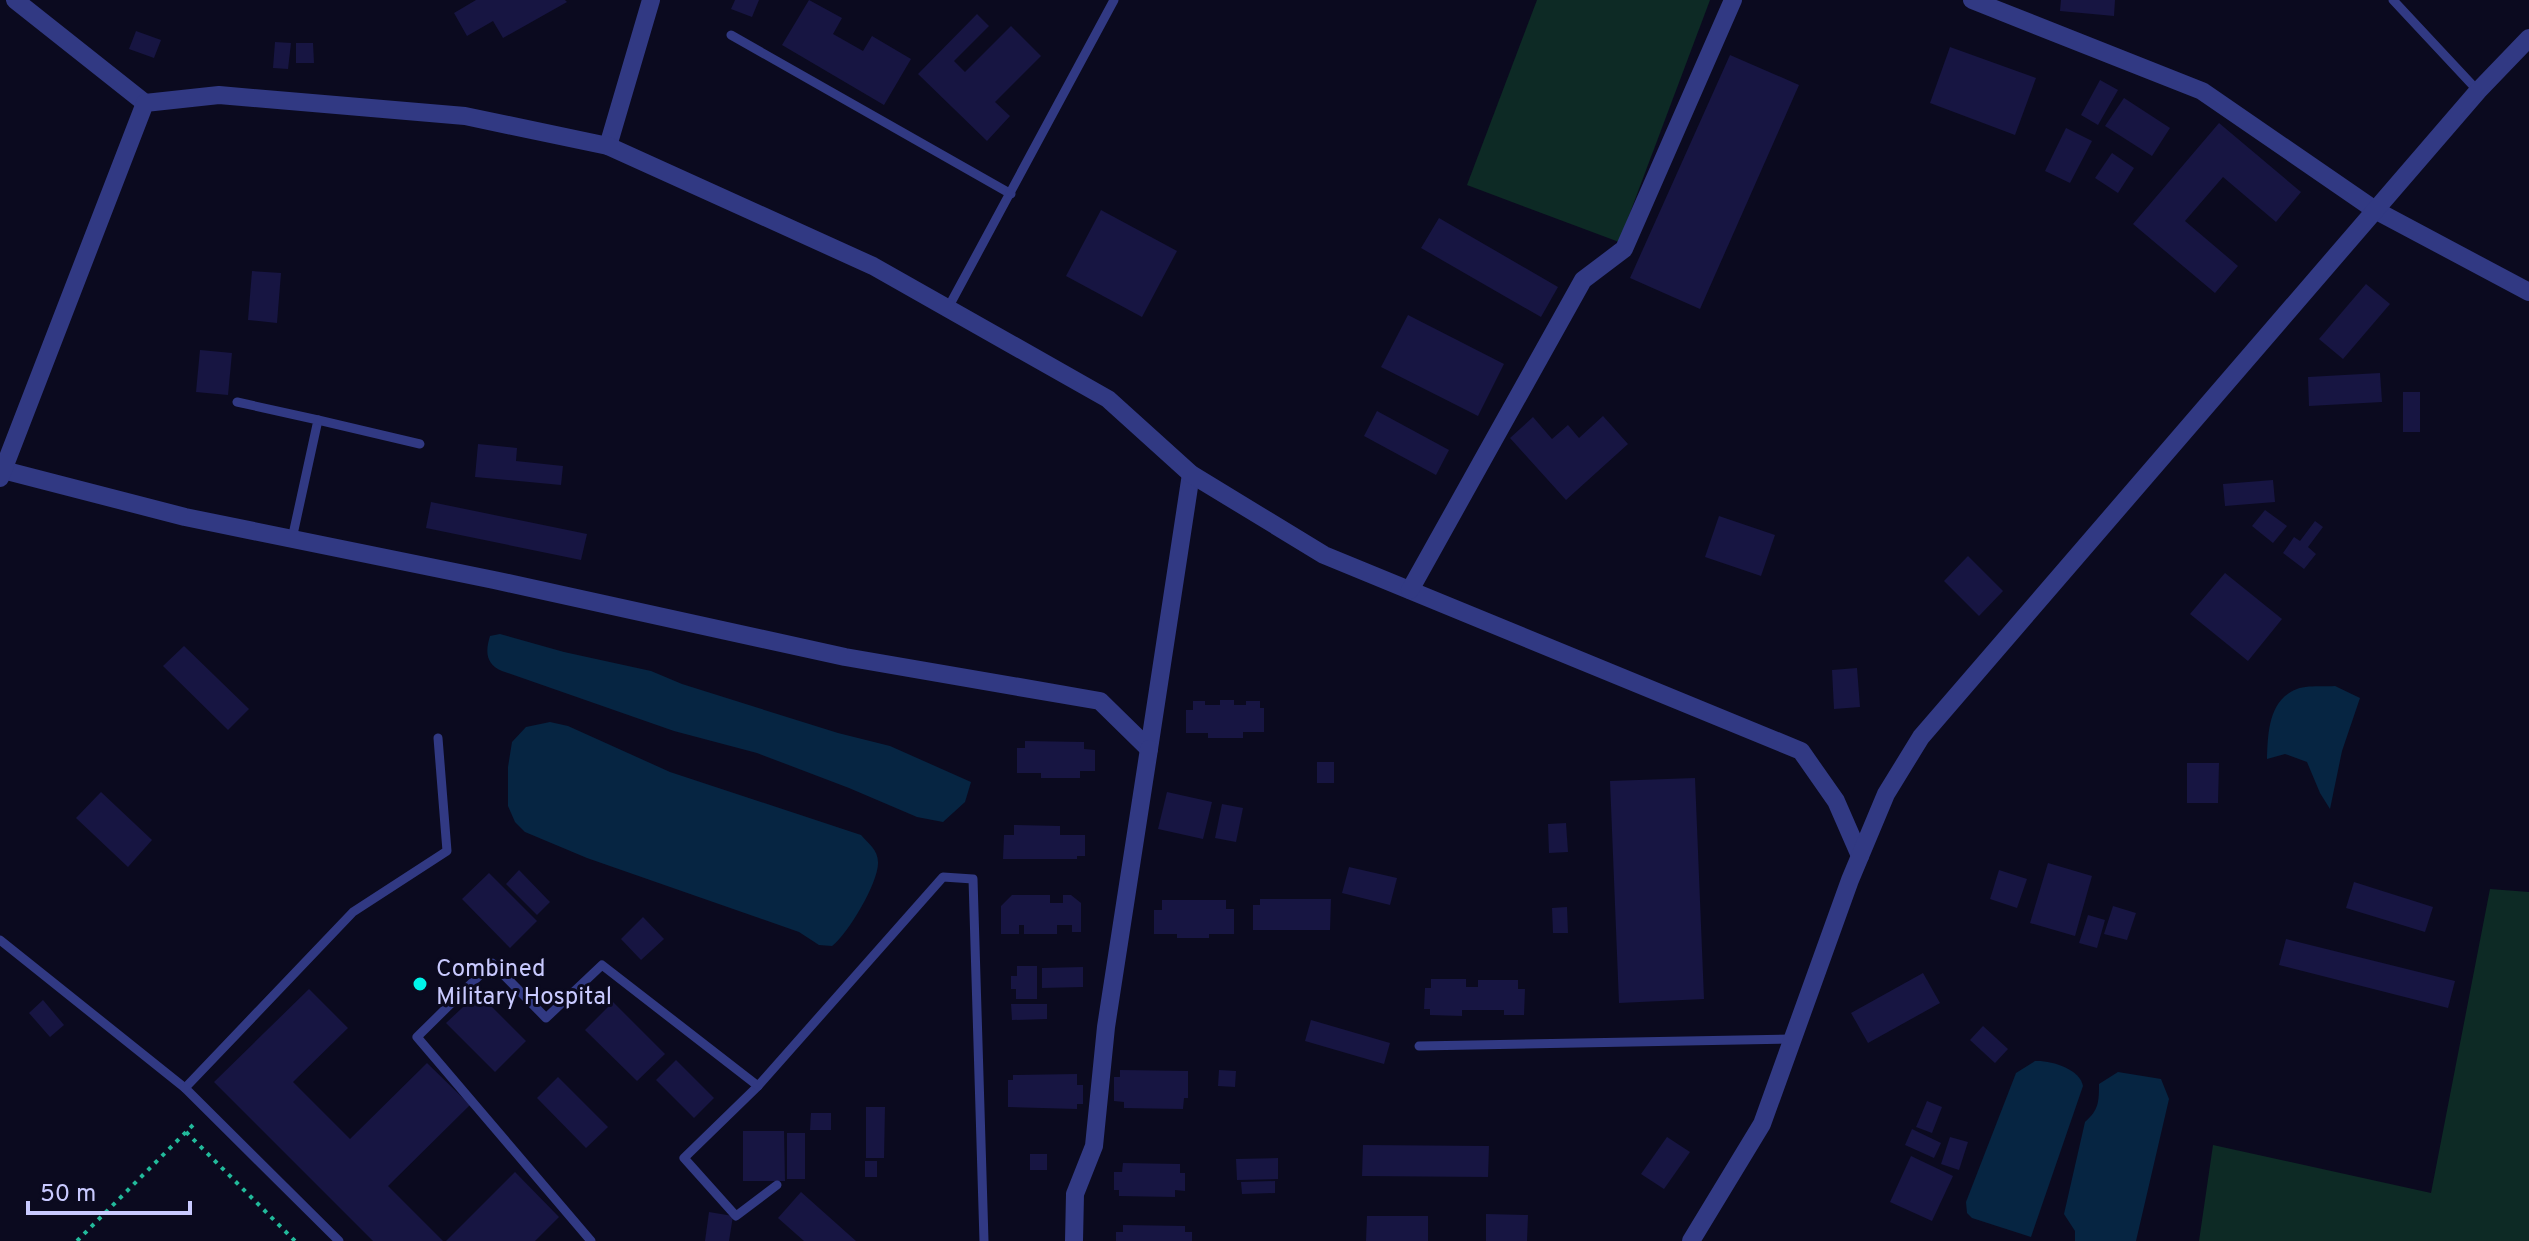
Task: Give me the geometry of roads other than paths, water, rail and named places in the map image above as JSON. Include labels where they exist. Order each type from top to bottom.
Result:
[{"type":"street","points":[[15,0],[145,103],[219,95],[465,116],[608,146],[873,266],[1108,399],[1191,474],[1324,555],[1801,751],[1836,801],[1860,856]]},
{"type":"street","points":[[608,146],[651,0]]},
{"type":"street","points":[[1410,590],[1583,280],[1624,249],[1733,0]]},
{"type":"street","points":[[1972,0],[2202,91],[2375,210],[2529,292]]},
{"type":"street","points":[[1691,1241],[1762,1124],[1860,856],[1886,794],[1921,737],[2478,91],[2529,38]]},
{"type":"street","points":[[145,103],[2,474],[185,517],[859,659],[1100,701],[1149,749]]},
{"type":"street","points":[[1074,1241],[1075,1194],[1094,1146],[1106,1027],[1191,474]]},
{"type":"lane","points":[[948,308],[1114,0]]},
{"type":"lane","points":[[2393,0],[2478,91]]},
{"type":"lane","points":[[731,35],[1011,194]]},
{"type":"lane","points":[[237,402],[420,444]]},
{"type":"lane","points":[[292,539],[318,420]]},
{"type":"lane","points":[[185,1088],[353,912],[447,851],[438,738]]},
{"type":"lane","points":[[777,1185],[736,1216],[684,1158],[758,1086],[943,877],[973,879],[984,1241]]},
{"type":"lane","points":[[0,940],[185,1088],[339,1241]]},
{"type":"lane","points":[[591,1241],[417,1037],[492,963],[546,1018],[602,965],[758,1086]]},
{"type":"lane","points":[[1419,1046],[1792,1039]]},
{"type":"water","points":[[500,634],[651,671],[682,684],[838,733],[890,746],[971,782],[965,802],[943,822],[917,817],[757,753],[674,731],[502,671],[493,665],[487,652],[490,636]]},
{"type":"water","points":[[2335,686],[2360,698],[2342,751],[2330,809],[2307,762],[2285,754],[2267,759],[2267,749],[2275,709],[2287,694],[2301,688]]},
{"type":"water","points":[[550,722],[568,726],[670,772],[861,835],[874,850],[878,862],[868,894],[854,919],[832,946],[819,945],[799,932],[587,858],[525,832],[515,822],[508,806],[508,767],[512,742],[526,727]]},
{"type":"water","points":[[2035,1061],[2049,1062],[2071,1070],[2083,1086],[2031,1237],[1972,1218],[1967,1213],[1966,1202],[2016,1073]]},
{"type":"water","points":[[2118,1072],[2161,1079],[2169,1099],[2136,1241],[2075,1241],[2075,1231],[2064,1214],[2085,1122],[2097,1105],[2099,1084]]},
{"type":"place","name":"Combined Military Hospital","points":[[420,984]]}]
